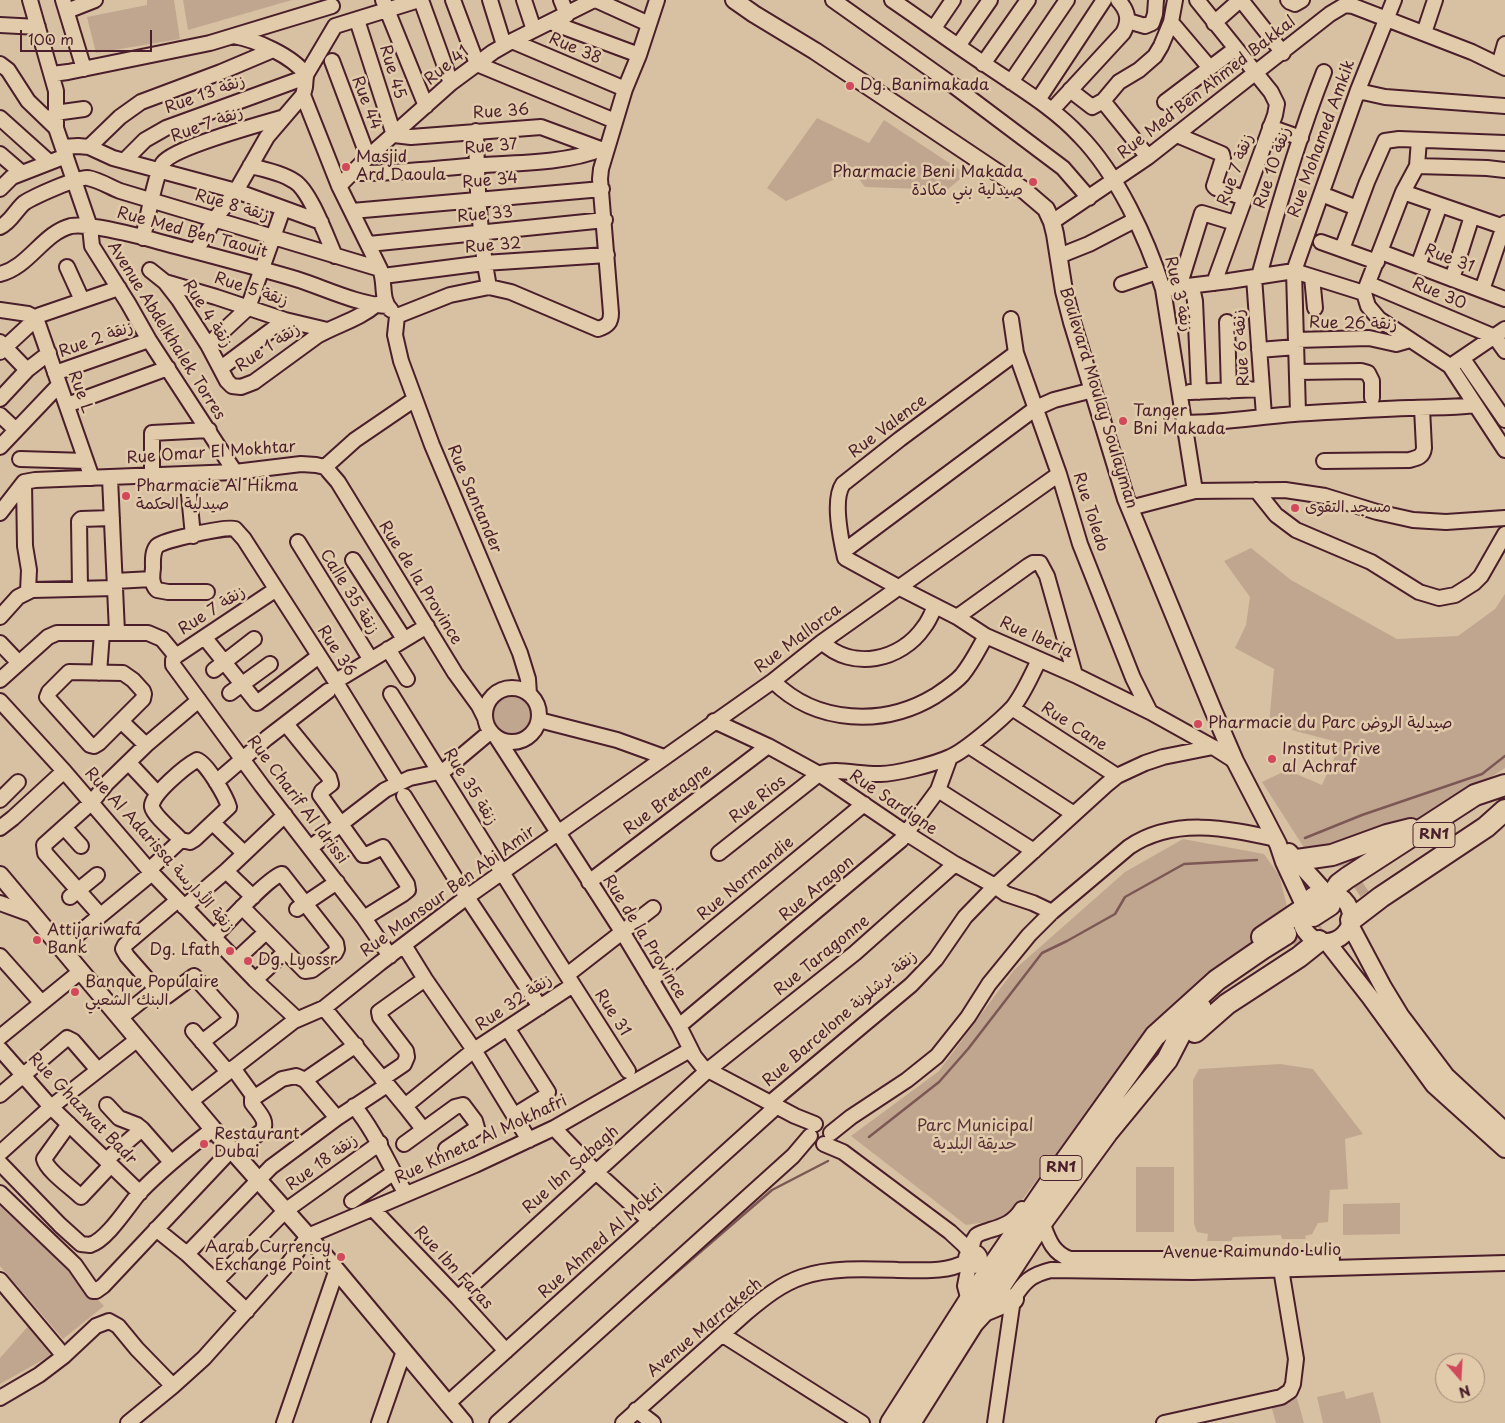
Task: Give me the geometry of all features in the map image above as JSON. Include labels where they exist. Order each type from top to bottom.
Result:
[{"type":"highway","points":[[1337,908],[1339,884],[1347,878],[1475,795],[1505,786]]},
{"type":"highway","name":"RN1","points":[[1505,786],[1365,888],[1505,804]]},
{"type":"highway","points":[[1155,1036],[1168,1012],[1199,981],[1314,923],[1337,908],[1381,897],[1486,827],[1505,810]]},
{"type":"highway","points":[[1297,860],[1332,855],[1387,835],[1428,825]]},
{"type":"highway","points":[[1167,1060],[1210,1017],[1300,957],[1314,923]]},
{"type":"highway","name":"RN1","points":[[891,1423],[976,1306],[1042,1222],[1107,1133],[1167,1060],[1181,1032],[1205,1004],[1289,938],[1241,962],[1217,980],[1155,1036],[1052,1179],[976,1306],[973,1323],[910,1423]]},
{"type":"highway","points":[[976,1306],[1013,1299]]},
{"type":"main road","name":"Boulevard Moulay Soulayman","points":[[734,0],[815,51],[1025,191],[1046,209],[1052,222],[1068,306],[1116,469],[1130,508],[1212,710],[1277,842],[1284,862],[1314,923],[1434,1085],[1505,1149]]},
{"type":"main road","name":"Boulevard Moulay Soulayman","points":[[1277,842],[1297,860],[1337,908],[1400,1015],[1446,1076],[1505,1131]]},
{"type":"main road","points":[[0,875],[191,1101],[212,1129],[308,1236],[336,1272],[464,1423]]},
{"type":"main road","points":[[1314,923],[1336,939],[1344,934],[1337,908]]},
{"type":"street","name":"Avenue Abdelkhalek Torres","points":[[30,0],[56,91],[56,128],[90,227],[92,246],[149,340],[235,472]]},
{"type":"street","points":[[84,69],[65,6],[95,0]]},
{"type":"street","points":[[335,26],[357,20],[385,5],[420,0],[451,83]]},
{"type":"street","points":[[453,0],[477,64],[615,121]]},
{"type":"street","points":[[490,0],[508,43]]},
{"type":"street","points":[[524,0],[534,30]]},
{"type":"street","points":[[561,0],[567,15]]},
{"type":"street","points":[[595,0],[649,24]]},
{"type":"street","name":"Rue 41","points":[[339,186],[368,157],[451,83],[477,64],[508,43],[595,0]]},
{"type":"street","points":[[52,74],[183,49],[233,36],[331,3],[335,26],[306,76],[303,95],[339,186],[382,272],[384,295],[382,305],[397,316],[450,296],[489,287],[511,292],[598,329],[604,327],[611,320],[601,169],[604,150],[657,0]]},
{"type":"street","points":[[833,0],[848,4],[1063,168],[1089,198]]},
{"type":"street","name":"Rue 3 زنقة","points":[[892,0],[912,6],[934,28],[958,46],[1052,110],[1080,135],[1114,182],[1148,247],[1163,289],[1195,491]]},
{"type":"street","points":[[934,28],[953,0]]},
{"type":"street","points":[[958,46],[990,0]]},
{"type":"street","points":[[983,64],[1028,0]]},
{"type":"street","points":[[1011,82],[1066,0]]},
{"type":"street","points":[[1038,100],[1104,0]]},
{"type":"street","points":[[1052,110],[1123,33],[1128,21],[1127,12],[1118,0]]},
{"type":"street","points":[[1128,21],[1145,26],[1152,23],[1156,0]]},
{"type":"street","points":[[1070,90],[1092,107],[1104,101],[1119,82],[1139,70],[1155,56],[1171,22],[1175,0]]},
{"type":"street","points":[[1197,0],[1256,74]]},
{"type":"street","points":[[1214,23],[1240,0],[1283,53]]},
{"type":"street","points":[[1288,0],[1295,4],[1302,0]]},
{"type":"street","name":"Rue Mohamed Amkik","points":[[1298,414],[1294,271],[1358,91],[1394,0]]},
{"type":"street","points":[[1424,33],[1435,0]]},
{"type":"street","points":[[385,5],[426,106]]},
{"type":"street","name":"Rue Med Ben Ahmed Bakkal","points":[[1052,222],[1114,182],[1148,157],[1283,53],[1330,14],[1345,5],[1353,6],[1386,19]]},
{"type":"street","points":[[1386,19],[1472,52],[1502,66],[1505,44]]},
{"type":"street","name":"Rue 45","points":[[357,20],[394,135]]},
{"type":"street","points":[[550,22],[639,55]]},
{"type":"street","points":[[1171,22],[1210,68]]},
{"type":"street","points":[[0,25],[38,27]]},
{"type":"street","points":[[233,36],[248,39],[273,50],[302,68],[306,76]]},
{"type":"street","name":"Rue 38","points":[[508,43],[625,89]]},
{"type":"street","points":[[1165,102],[1235,49]]},
{"type":"street","points":[[89,148],[120,117],[141,102],[273,50]]},
{"type":"street","name":"Rue 44","points":[[332,61],[368,157]]},
{"type":"street","points":[[2,65],[24,97],[56,128]]},
{"type":"street","name":"Rue 10 زنقة","points":[[1257,277],[1284,188],[1324,72]]},
{"type":"street","name":"Rue 7 زنقة","points":[[1214,283],[1277,107],[1276,99],[1256,74]]},
{"type":"street","name":"Rue 13 زنقة","points":[[124,161],[145,140],[166,128],[306,76]]},
{"type":"street","points":[[1358,91],[1385,97],[1505,106]]},
{"type":"street","points":[[196,251],[215,219],[236,191],[267,137],[281,118],[303,95]]},
{"type":"street","points":[[1104,101],[1148,157]]},
{"type":"street","points":[[55,113],[84,109]]},
{"type":"street","points":[[0,118],[49,162]]},
{"type":"street","name":"Rue 7 زنقة","points":[[159,170],[168,158],[184,150],[281,118]]},
{"type":"street","name":"Rue 36","points":[[394,135],[411,137],[541,127],[604,150]]},
{"type":"street","points":[[1270,127],[1301,138]]},
{"type":"street","points":[[476,131],[476,166],[481,232],[489,287]]},
{"type":"street","points":[[1177,135],[1222,154],[1223,158],[1214,186],[1244,198]]},
{"type":"street","points":[[1342,249],[1366,182],[1386,141],[1396,138],[1505,144]]},
{"type":"street","points":[[1419,140],[1417,166],[1403,192],[1366,289],[1368,306],[1373,312],[1410,340],[1450,366],[1505,450]]},
{"type":"street","points":[[0,189],[8,180],[49,162],[65,151],[78,146],[89,148],[106,156],[236,191],[321,222]]},
{"type":"street","name":"Rue 37","points":[[352,173],[386,173],[551,160],[604,150]]},
{"type":"street","points":[[0,154],[22,173]]},
{"type":"street","points":[[1417,166],[1437,165],[1505,170]]},
{"type":"street","points":[[250,166],[298,183],[321,222],[335,256]]},
{"type":"street","points":[[143,238],[159,170]]},
{"type":"street","name":"Rue 8 زنقة","points":[[75,180],[86,177],[97,180],[120,191],[273,236],[382,272]]},
{"type":"street","points":[[0,227],[9,222],[24,204],[75,180]]},
{"type":"street","name":"Rue 34","points":[[352,211],[602,189]]},
{"type":"street","points":[[1403,192],[1504,225],[1482,290]]},
{"type":"street","points":[[1329,198],[1357,208]]},
{"type":"street","points":[[1418,266],[1440,204]]},
{"type":"street","points":[[208,345],[248,308],[282,209]]},
{"type":"street","points":[[1184,286],[1202,213],[1235,223]]},
{"type":"street","points":[[1452,279],[1472,216]]},
{"type":"street","name":"Rue 33","points":[[369,244],[605,220]]},
{"type":"street","points":[[1059,256],[1089,244],[1135,220]]},
{"type":"street","name":"Rue Med Ben Taouit","points":[[0,274],[20,265],[60,231],[72,226],[90,227],[114,230],[196,251],[382,305]]},
{"type":"street","name":"Rue 31","points":[[1321,242],[1342,249],[1418,266],[1505,299]]},
{"type":"street","name":"Rue 32","points":[[382,272],[607,255]]},
{"type":"street","points":[[66,267],[82,300]]},
{"type":"street","name":"Rue 4 زنقة","points":[[150,270],[164,282],[183,306],[208,345],[228,383]]},
{"type":"street","points":[[1163,289],[1294,271],[1366,289]]},
{"type":"street","points":[[1122,284],[1157,272]]},
{"type":"street","points":[[1312,276],[1315,308]]},
{"type":"street","name":"Rue 6 زنقة","points":[[1257,277],[1259,350],[1264,416]]},
{"type":"street","name":"Rue 5 زنقة","points":[[164,282],[285,320],[327,330]]},
{"type":"street","points":[[1184,286],[1193,292],[1195,301],[1199,392]]},
{"type":"street","points":[[27,370],[2,347],[36,318],[46,312],[119,288]]},
{"type":"street","name":"Rue 30","points":[[1366,289],[1500,333]]},
{"type":"street","name":"Rue 1 زنقة","points":[[228,383],[241,387],[254,382],[327,330],[358,318],[382,305]]},
{"type":"street","points":[[0,310],[28,314],[36,318]]},
{"type":"street","name":"Rue Santander","points":[[397,316],[395,327],[397,350],[432,445],[520,653],[528,679],[529,694]]},
{"type":"street","name":"Rue L","points":[[36,318],[92,478]]},
{"type":"street","name":"Rue Toledo","points":[[1011,318],[1016,354],[1059,474],[1080,544],[1133,678],[1150,712]]},
{"type":"street","points":[[221,368],[285,320]]},
{"type":"street","points":[[1227,322],[1229,391]]},
{"type":"street","points":[[1450,366],[1500,333],[1505,351]]},
{"type":"street","name":"Rue 26 زنقة","points":[[1259,350],[1296,344],[1369,338],[1396,344],[1410,340]]},
{"type":"street","name":"Rue 2 زنقة","points":[[57,379],[149,340]]},
{"type":"street","points":[[0,399],[27,370],[49,354]]},
{"type":"street","name":"Rue Valence","points":[[845,554],[838,511],[839,492],[843,484],[900,439],[1016,354]]},
{"type":"street","points":[[1463,359],[1505,420]]},
{"type":"street","points":[[67,405],[168,368]]},
{"type":"street","points":[[1297,372],[1361,371],[1368,373],[1372,381],[1372,398]]},
{"type":"street","points":[[0,447],[57,379]]},
{"type":"street","points":[[1180,393],[1262,389]]},
{"type":"street","points":[[845,554],[1036,408],[1054,400],[1093,390]]},
{"type":"street","points":[[325,467],[355,440],[415,398]]},
{"type":"street","points":[[1185,423],[1234,421],[1264,416],[1455,407],[1474,404]]},
{"type":"street","points":[[1324,461],[1409,460],[1420,457],[1424,448],[1422,408]]},
{"type":"street","points":[[0,414],[16,430]]},
{"type":"street","points":[[152,475],[152,434],[209,430]]},
{"type":"street","points":[[20,459],[86,461]]},
{"type":"street","name":"Rue Omar El Mokhtar","points":[[24,482],[235,472],[301,464],[325,467]]},
{"type":"street","name":"Rue de la Province","points":[[325,467],[338,482],[455,673],[479,706],[485,718]]},
{"type":"street","points":[[187,474],[184,509],[193,536],[170,540],[156,547],[152,579],[154,587],[160,592],[207,592]]},
{"type":"street","name":"Rue Mallorca","points":[[558,833],[773,681],[822,642],[898,587],[1059,474]]},
{"type":"street","points":[[110,478],[117,632]]},
{"type":"street","points":[[0,513],[24,482]]},
{"type":"street","points":[[24,482],[25,546],[29,570],[28,591]]},
{"type":"street","points":[[1256,490],[1276,515],[1296,530],[1371,562],[1419,592],[1439,598],[1455,595],[1474,583],[1481,576],[1505,534]]},
{"type":"street","points":[[1130,508],[1195,491],[1285,490],[1341,500],[1377,512],[1413,520],[1446,522],[1505,518]]},
{"type":"street","points":[[80,588],[79,521],[81,519],[112,518]]},
{"type":"street","name":"Rue 36","points":[[193,536],[231,528],[236,529],[244,539],[319,656],[332,686],[401,789],[467,897],[540,1007]]},
{"type":"street","name":"Calle 35 زنقة","points":[[298,542],[371,660]]},
{"type":"street","name":"Rue Iberia","points":[[845,554],[898,587],[957,617],[986,636],[1075,675],[1150,712],[1213,748]]},
{"type":"street","points":[[353,560],[404,639]]},
{"type":"street","points":[[957,617],[1028,566],[1033,563],[1040,564],[1047,576],[1075,675]]},
{"type":"street","points":[[0,617],[13,602],[28,591],[115,585],[152,579]]},
{"type":"street","name":"Rue 7 زنقة","points":[[175,661],[205,638],[276,590]]},
{"type":"street","points":[[822,642],[842,656],[858,660],[872,660],[904,647],[917,636],[925,627],[935,606]]},
{"type":"street","points":[[216,782],[332,686],[427,626]]},
{"type":"street","name":"Rue Charif Al Idrissi","points":[[0,680],[53,634],[117,632],[148,633],[157,636],[168,644],[175,661],[199,700],[364,918],[390,956]]},
{"type":"street","points":[[99,673],[102,633]]},
{"type":"street","points":[[773,681],[796,699],[815,708],[850,717],[878,717],[916,706],[942,691],[962,675],[986,636]]},
{"type":"street","points":[[205,638],[219,666],[236,689],[257,703],[319,656]]},
{"type":"street","points":[[219,666],[254,639]]},
{"type":"street","points":[[0,643],[19,663]]},
{"type":"street","points":[[388,649],[407,679]]},
{"type":"street","points":[[819,774],[827,771],[881,774],[908,770],[950,757],[969,746],[1012,708],[1024,691],[1039,660]]},
{"type":"street","points":[[236,689],[270,664]]},
{"type":"street","points":[[72,672],[123,673],[133,680],[144,692],[142,700],[122,722],[99,743],[92,745],[87,742],[48,699],[48,693],[66,674],[72,672]]},
{"type":"street","points":[[514,688],[529,694],[538,706],[539,720],[532,734],[519,742],[504,742],[494,735],[485,718],[488,702],[499,691],[514,688]]},
{"type":"street","name":"Rue 35 زنقة","points":[[391,694],[570,980]]},
{"type":"street","points":[[100,916],[74,893],[45,853],[44,845],[92,802],[107,783],[146,745],[199,700]]},
{"type":"street","name":"Rue Al Adarissa زنقة الأدارسة","points":[[0,701],[92,802],[151,872],[254,980],[298,1019]]},
{"type":"street","name":"Rue Cane","points":[[1012,708],[1117,776]]},
{"type":"street","points":[[539,720],[617,740],[664,757]]},
{"type":"street","name":"Rue Sardigne","points":[[714,721],[768,746],[819,774],[906,834],[1006,894],[1034,903],[1052,912]]},
{"type":"street","points":[[122,722],[146,745]]},
{"type":"street","points":[[286,724],[328,777],[331,784],[320,795],[363,855],[383,847],[409,887],[403,894],[364,918]]},
{"type":"street","points":[[311,847],[341,823],[401,789],[410,778],[439,772],[494,735]]},
{"type":"street","name":"Rue de la Province","points":[[494,735],[622,933],[679,1026],[698,1062],[708,1070],[795,1116],[821,1134],[952,1234],[964,1245],[969,1258]]},
{"type":"street","name":"Rue Bretagne","points":[[589,882],[768,746]]},
{"type":"street","points":[[969,746],[1074,814]]},
{"type":"street","points":[[1213,748],[1236,761]]},
{"type":"street","name":"Rue Barcelone زنقة برشلونة","points":[[773,1104],[911,985],[936,959],[965,916],[1096,792],[1117,776],[1145,763],[1163,757],[1213,748]]},
{"type":"street","name":"Rue Aragon","points":[[679,1026],[885,856],[906,834],[938,790],[950,757]]},
{"type":"street","points":[[197,760],[202,762],[216,782],[229,807],[192,841],[185,842],[181,840],[152,808],[152,801],[157,793],[197,760]]},
{"type":"street","points":[[128,763],[157,793]]},
{"type":"street","points":[[0,828],[64,771]]},
{"type":"street","name":"Rue Rios","points":[[719,853],[819,774]]},
{"type":"street","points":[[0,800],[18,782]]},
{"type":"street","points":[[938,790],[1034,851]]},
{"type":"street","points":[[0,804],[13,818]]},
{"type":"street","name":"Rue Normandie","points":[[651,980],[864,804]]},
{"type":"street","points":[[202,1042],[229,1021],[230,1018],[195,976],[192,976],[164,998],[155,990],[123,949],[125,945],[226,871],[285,814]]},
{"type":"street","points":[[213,823],[244,852]]},
{"type":"street","points":[[64,827],[81,846]]},
{"type":"street","points":[[497,1423],[792,1156],[821,1134],[896,1088],[937,1056],[968,1017],[989,984],[1030,935],[1052,912],[1129,847],[1142,838],[1157,833],[1178,828],[1201,827],[1277,842]]},
{"type":"street","name":"Rue Mansour Ben Abi Amir","points":[[191,1101],[298,1019],[324,1008],[467,897],[558,833]]},
{"type":"street","points":[[61,948],[151,872],[181,840]]},
{"type":"street","name":"Rue Taragonne","points":[[708,1070],[855,952],[955,864]]},
{"type":"street","points":[[226,871],[253,897]]},
{"type":"street","points":[[214,937],[242,907],[277,876],[282,874],[301,905],[336,943],[337,949],[335,953],[307,972],[242,907]]},
{"type":"street","points":[[74,893],[97,875]]},
{"type":"street","points":[[301,905],[337,882]]},
{"type":"street","points":[[0,903],[33,915]]},
{"type":"street","points":[[622,933],[653,908]]},
{"type":"street","points":[[236,960],[266,932]]},
{"type":"street","name":"Rue 32 زنقة","points":[[405,1106],[474,1050],[540,1007],[622,933]]},
{"type":"street","points":[[404,945],[474,1050],[529,1140]]},
{"type":"street","points":[[254,980],[285,952]]},
{"type":"street","points":[[0,956],[41,1002]]},
{"type":"street","points":[[0,1037],[80,971]]},
{"type":"street","points":[[187,1254],[272,1167],[385,1082],[404,1064],[407,1057],[406,1051],[380,1017],[379,1012],[425,979]]},
{"type":"street","name":"Rue 31","points":[[570,980],[628,1070]]},
{"type":"street","points":[[120,1018],[155,990]]},
{"type":"street","points":[[324,1008],[423,1129]]},
{"type":"street","points":[[508,1029],[548,1090],[547,1095],[515,1115]]},
{"type":"street","points":[[193,1030],[254,1097]]},
{"type":"street","points":[[0,1095],[68,1038],[73,1041],[98,1070]]},
{"type":"street","points":[[0,1153],[51,1107],[138,1039]]},
{"type":"street","points":[[305,1080],[356,1045]]},
{"type":"street","name":"Rue Ghazwat Badr","points":[[0,1049],[51,1107],[140,1193]]},
{"type":"street","name":"Rue Khneta Al Mokhafri","points":[[308,1236],[475,1165],[554,1128],[690,1050]]},
{"type":"street","name":"Rue Ibn Sabagh","points":[[458,1298],[595,1171],[708,1070]]},
{"type":"street","points":[[0,1193],[74,1265],[93,1291],[96,1291],[103,1286],[232,1152],[265,1128],[264,1121],[251,1102],[254,1097],[290,1076],[296,1076],[305,1080],[337,1118]]},
{"type":"street","points":[[404,1144],[455,1107],[463,1104],[476,1123],[477,1128],[446,1149]]},
{"type":"street","name":"Rue Ahmed Al Mokri","points":[[447,1404],[650,1221],[773,1104]]},
{"type":"street","points":[[107,1105],[119,1118],[142,1129],[172,1162]]},
{"type":"street","points":[[354,1106],[380,1143],[393,1173],[406,1194]]},
{"type":"street","points":[[69,1124],[44,1160],[81,1197],[108,1162],[142,1129]]},
{"type":"street","points":[[554,1128],[595,1171],[650,1221]]},
{"type":"street","points":[[0,1163],[78,1242],[85,1245],[93,1244],[99,1241],[140,1193],[172,1162],[212,1129]]},
{"type":"street","name":"Rue 18 زنقة","points":[[216,1281],[285,1211],[380,1143]]},
{"type":"street","points":[[352,1201],[393,1173]]},
{"type":"street","points":[[952,1234],[979,1234],[999,1228],[1013,1221],[1035,1191],[1052,1179]]},
{"type":"street","name":"Rue Ibn Faras","points":[[373,1209],[506,1351]]},
{"type":"street","name":"Avenue Raimundo Lulio","points":[[1042,1222],[1054,1250],[1070,1259],[1280,1264],[1505,1263]]},
{"type":"street","points":[[156,1229],[187,1254],[247,1311]]},
{"type":"street","points":[[976,1306],[965,1286],[972,1242],[979,1234]]},
{"type":"street","points":[[128,1423],[204,1358],[289,1263],[308,1236]]},
{"type":"street","name":"Avenue Raimundo Lulio","points":[[1013,1299],[1028,1279],[1035,1274],[1051,1270],[1193,1272],[1280,1264],[1505,1255]]},
{"type":"street","name":"Avenue Marrakech","points":[[623,1423],[763,1299],[784,1285],[804,1276],[845,1270],[946,1270],[969,1258]]},
{"type":"street","points":[[1173,1422],[1281,1397],[1290,1391],[1295,1376],[1296,1359],[1280,1264]]},
{"type":"street","points":[[284,1423],[336,1272]]},
{"type":"street","points":[[0,1280],[64,1356]]},
{"type":"street","points":[[995,1423],[1013,1299]]},
{"type":"street","points":[[0,1398],[39,1375],[64,1356],[96,1326],[109,1321],[118,1326],[137,1349],[173,1386]]},
{"type":"street","points":[[723,1335],[862,1423]]},
{"type":"street","points":[[379,1423],[404,1351]]},
{"type":"street","points":[[636,1410],[653,1423]]},
{"type":"green space","points":[[147,0],[174,0],[180,39],[96,53],[87,17],[147,5]]},
{"type":"green space","points":[[183,0],[292,0],[188,30]]},
{"type":"green space","points":[[817,118],[869,143],[884,120],[966,174],[947,190],[865,187],[853,171],[786,201],[767,188]]},
{"type":"green space","points":[[1251,548],[1291,580],[1397,639],[1458,636],[1495,609],[1505,594],[1505,768],[1357,865],[1317,868],[1262,782],[1287,770],[1322,785],[1341,743],[1269,724],[1274,669],[1235,648],[1246,625],[1250,597],[1224,561]]},
{"type":"green space","points":[[513,693],[525,697],[531,703],[535,715],[531,727],[525,733],[513,737],[501,733],[495,727],[491,715],[495,703],[501,697]]},
{"type":"green space","name":"Parc Municipal حديقة البلدية","points":[[1183,839],[1264,854],[1279,875],[1288,910],[1279,926],[1193,994],[1130,1053],[1008,1219],[966,1225],[851,1136],[939,1071],[1014,970],[1125,872]]},
{"type":"green space","points":[[1280,1064],[1313,1069],[1363,1134],[1345,1139],[1348,1189],[1330,1190],[1328,1222],[1318,1223],[1312,1234],[1305,1236],[1306,1239],[1282,1239],[1281,1235],[1233,1237],[1231,1241],[1207,1241],[1208,1234],[1197,1232],[1194,1224],[1193,1080],[1199,1069]]},
{"type":"green space","points":[[1136,1167],[1174,1167],[1174,1232],[1136,1232]]},
{"type":"green space","points":[[0,1197],[104,1306],[63,1339],[0,1266]]},
{"type":"green space","points":[[1400,1203],[1400,1234],[1343,1235],[1343,1204]]},
{"type":"green space","points":[[31,1323],[55,1353],[0,1384],[0,1358]]},
{"type":"green space","points":[[1344,1391],[1346,1399],[1373,1392],[1381,1423],[1323,1423],[1317,1397]]},
{"type":"green space","points":[[1297,1398],[1304,1423],[1276,1423],[1271,1405]]},
{"type":"waterway","points":[[1305,838],[1362,815],[1482,774],[1505,756]]},
{"type":"waterway","points":[[869,1137],[939,1082],[968,1049],[1042,953],[1115,914],[1125,897],[1184,864],[1257,860]]},
{"type":"waterway","points":[[617,1324],[772,1190],[828,1161]]},
{"type":"waterway","points":[[509,1423],[518,1413]]},
{"type":"tunnel","points":[[1330,905],[1363,883]]},
{"type":"tunnel","points":[[1292,942],[1319,924]]},
{"type":"place","name":"Dg. Banimakada","points":[[850,86]]},
{"type":"place","name":"Masjid Ard Daoula","points":[[346,167]]},
{"type":"place","name":"Pharmacie Beni Makada صيدلية بني مكادة","points":[[1033,182]]},
{"type":"place","name":"Tanger Bni Makada","points":[[1123,421]]},
{"type":"place","name":"Pharmacie Al Hikma صيدلية الحكمة","points":[[126,496]]},
{"type":"place","name":"مسجد التقوى","points":[[1295,508]]},
{"type":"place","name":"Pharmacie du Parc صيدلية الروض","points":[[1198,724]]},
{"type":"place","name":"Institut Prive al Achraf","points":[[1272,759]]},
{"type":"place","name":"Attijariwafa Bank","points":[[37,940]]},
{"type":"place","name":"Dg. Lfath","points":[[230,951]]},
{"type":"place","name":"Dg. Lyossr","points":[[248,961]]},
{"type":"place","name":"Banque Populaire البنك الشعبي","points":[[75,992]]},
{"type":"place","name":"Restaurant Dubai","points":[[204,1144]]},
{"type":"place","name":"Aarab Currency Exchange Point","points":[[341,1257]]}]
